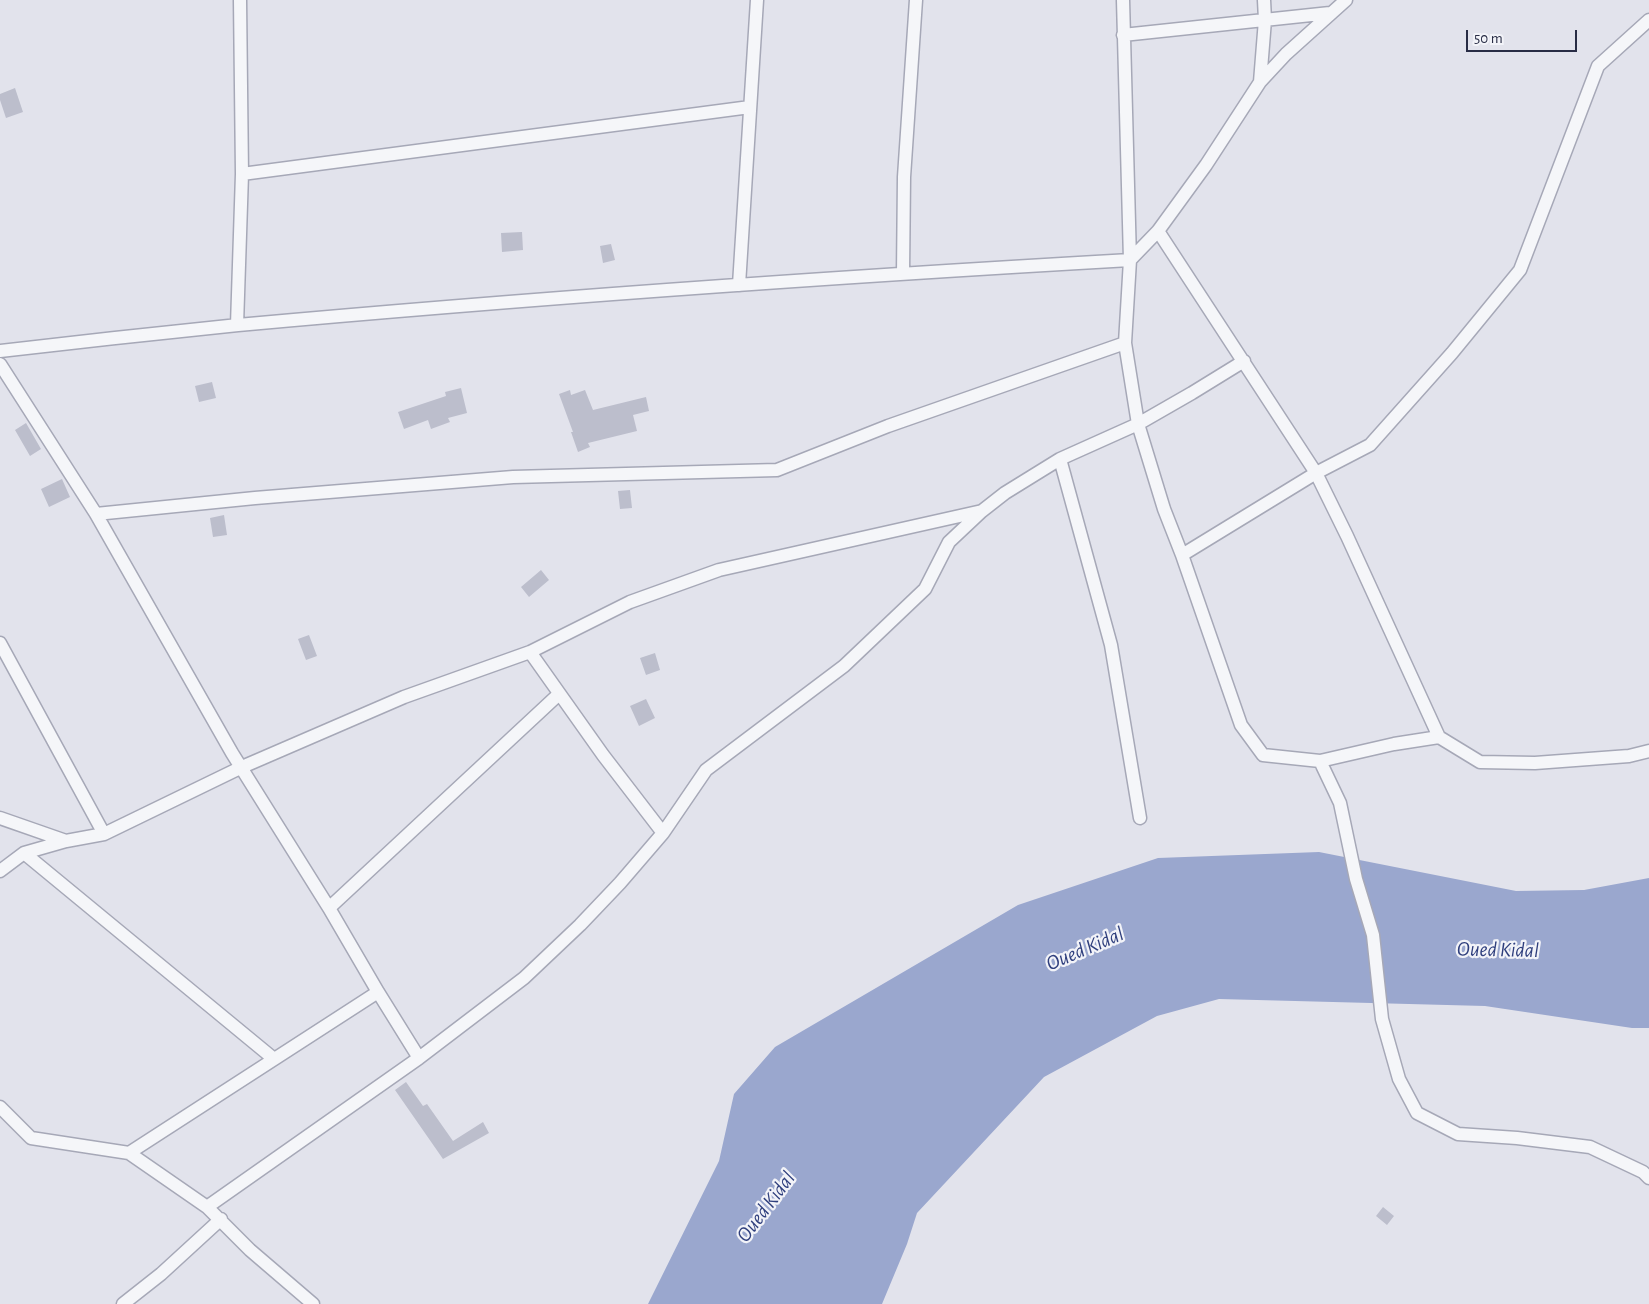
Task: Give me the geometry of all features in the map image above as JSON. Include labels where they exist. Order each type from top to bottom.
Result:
[{"type":"street","points":[[237,325],[242,174],[240,0]]},
{"type":"street","points":[[739,285],[757,0]]},
{"type":"street","points":[[903,273],[904,177],[916,0]]},
{"type":"street","points":[[1123,0],[1130,260],[1125,343],[1138,424],[1164,509],[1182,555],[1241,725],[1263,755],[1320,761],[1394,744],[1439,737]]},
{"type":"street","points":[[1260,82],[1265,20],[1264,0]]},
{"type":"street","points":[[0,351],[237,325],[903,273],[1130,260],[1158,231],[1206,164],[1260,82],[1286,54],[1346,0]]},
{"type":"street","points":[[1123,35],[1330,13]]},
{"type":"street","points":[[1182,555],[1316,474],[1370,445],[1452,353],[1520,270],[1598,66],[1649,20]]},
{"type":"street","points":[[242,174],[750,108]]},
{"type":"street","points":[[1158,231],[1316,474],[1347,536],[1439,737],[1480,762],[1536,763],[1629,756],[1649,751]]},
{"type":"street","points":[[96,514],[255,498],[513,477],[777,470],[888,426],[1125,343]]},
{"type":"street","points":[[207,1207],[419,1058],[524,978],[580,924],[663,833],[706,770],[844,666],[925,589],[949,542],[982,511],[1006,493],[1060,459],[1138,424],[1244,361]]},
{"type":"street","points":[[0,364],[96,514],[242,767],[330,908],[378,992],[419,1058]]},
{"type":"street","points":[[1060,459],[1110,645],[1140,818]]},
{"type":"street","points":[[0,870],[24,853],[66,841],[104,834],[242,767],[404,697],[530,652],[630,602],[719,570],[982,511]]},
{"type":"street","points":[[0,643],[104,834]]},
{"type":"street","points":[[530,652],[603,756],[663,833]]},
{"type":"street","points":[[330,908],[559,694]]},
{"type":"street","points":[[1320,761],[1340,803],[1356,879],[1373,935],[1382,1020],[1399,1079],[1417,1113],[1458,1134],[1518,1138],[1590,1147],[1642,1172],[1649,1178]]},
{"type":"street","points":[[0,818],[66,841]]},
{"type":"street","points":[[24,853],[274,1059]]},
{"type":"street","points":[[129,1153],[378,992]]},
{"type":"street","points":[[0,1107],[32,1138],[129,1153],[207,1207],[250,1250],[313,1304]]},
{"type":"street","points":[[123,1304],[161,1274],[221,1220]]},
{"type":"water","name":"Oued Kidal","points":[[1319,852],[1516,891],[1584,890],[1649,878],[1649,1028],[1632,1028],[1485,1006],[1219,999],[1157,1016],[1044,1077],[917,1213],[907,1244],[882,1304],[648,1304],[719,1161],[734,1094],[775,1047],[1018,905],[1158,858]]},
{"type":"building","points":[[15,88],[23,112],[6,118],[0,94]]},
{"type":"building","points":[[522,232],[523,250],[502,252],[501,233]]},
{"type":"building","points":[[611,244],[615,260],[603,263],[600,246]]},
{"type":"building","points":[[212,382],[216,398],[199,402],[195,386]]},
{"type":"building","points":[[461,388],[467,413],[448,418],[450,422],[431,429],[428,420],[404,429],[398,412],[446,396],[445,392]]},
{"type":"building","points":[[570,390],[571,395],[585,390],[593,410],[646,397],[649,411],[633,415],[637,431],[588,443],[590,447],[578,452],[559,394]]},
{"type":"building","points":[[26,423],[41,449],[30,456],[15,430]]},
{"type":"building","points":[[62,479],[70,497],[49,507],[41,489]]},
{"type":"building","points":[[630,490],[632,508],[620,509],[618,491]]},
{"type":"building","points":[[224,515],[227,535],[213,537],[210,518]]},
{"type":"building","points":[[541,570],[549,580],[529,597],[521,587]]},
{"type":"building","points":[[309,635],[317,656],[306,660],[298,639]]},
{"type":"building","points":[[655,653],[660,670],[646,675],[640,658]]},
{"type":"building","points":[[646,699],[655,718],[639,726],[630,706]]},
{"type":"building","points":[[406,1082],[423,1106],[427,1104],[453,1141],[483,1122],[489,1133],[443,1159],[395,1090]]},
{"type":"building","points":[[1383,1207],[1394,1216],[1387,1225],[1376,1216]]}]
